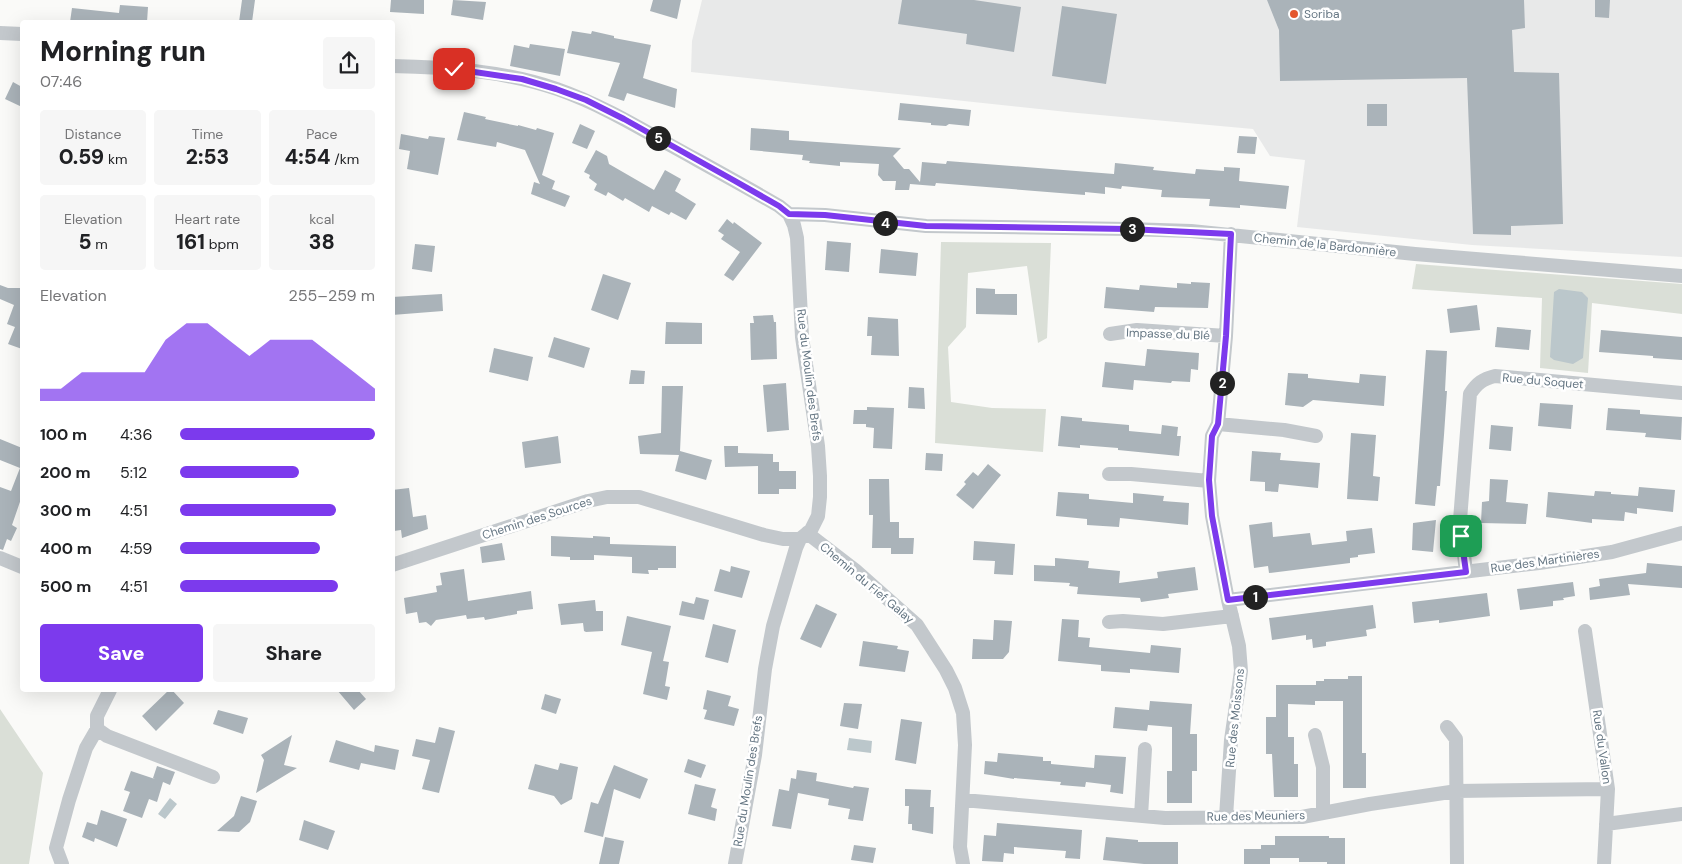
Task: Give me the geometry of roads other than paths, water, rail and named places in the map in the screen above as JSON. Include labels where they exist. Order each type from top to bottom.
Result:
[{"type":"street","points":[[0,33],[20,34]]},
{"type":"street","points":[[395,66],[420,66],[522,79],[586,100],[624,119],[773,202],[789,214]]},
{"type":"street","name":"Chemin de la Bardonnière","points":[[789,214],[825,215],[926,226],[1128,229],[1231,234],[1414,254],[1682,276]]},
{"type":"street","name":"Rue du Moulin des Brefs","points":[[735,864],[754,755],[765,669],[773,626],[803,536],[815,523],[818,516],[820,497],[816,431],[802,336],[797,238],[789,214]]},
{"type":"street","name":"Rue des Moissons","points":[[1226,817],[1231,740],[1241,671],[1239,646],[1212,516],[1209,480],[1212,436],[1218,424],[1226,336],[1231,234]]},
{"type":"street","name":"Impasse du Blé","points":[[1110,334],[1137,330],[1226,336]]},
{"type":"street","name":"Rue du Soquet","points":[[1466,572],[1460,520],[1470,394],[1484,379],[1495,376],[1682,392]]},
{"type":"street","points":[[1218,424],[1284,430],[1316,436]]},
{"type":"street","points":[[1109,474],[1209,480]]},
{"type":"street","name":"Chemin des Sources","points":[[395,564],[607,496],[639,497],[783,539],[803,536]]},
{"type":"street","name":"Rue des Martinières","points":[[1228,600],[1466,572],[1612,552],[1682,533]]},
{"type":"street","name":"Chemin du Fief Galay","points":[[803,536],[855,570],[917,624],[936,651],[955,688],[963,713],[965,745],[960,847],[963,864]]},
{"type":"street","points":[[0,558],[20,566]]},
{"type":"street","points":[[1109,622],[1123,621],[1163,624],[1232,616]]},
{"type":"street","name":"Rue du Vallon","points":[[1585,631],[1608,789],[1604,864]]},
{"type":"street","points":[[62,864],[56,848],[66,810],[86,748],[96,729],[97,716],[109,692]]},
{"type":"street","points":[[1447,727],[1456,738],[1457,864]]},
{"type":"street","points":[[96,729],[106,736],[213,776]]},
{"type":"street","points":[[1315,735],[1323,767],[1323,812]]},
{"type":"street","points":[[1141,816],[1145,749]]},
{"type":"street","name":"Rue des Meuniers","points":[[963,800],[1164,818],[1302,817],[1457,791],[1608,789]]},
{"type":"street","points":[[1606,824],[1682,814]]},
{"type":"place","name":"Soriba","points":[[1294,14]]}]
